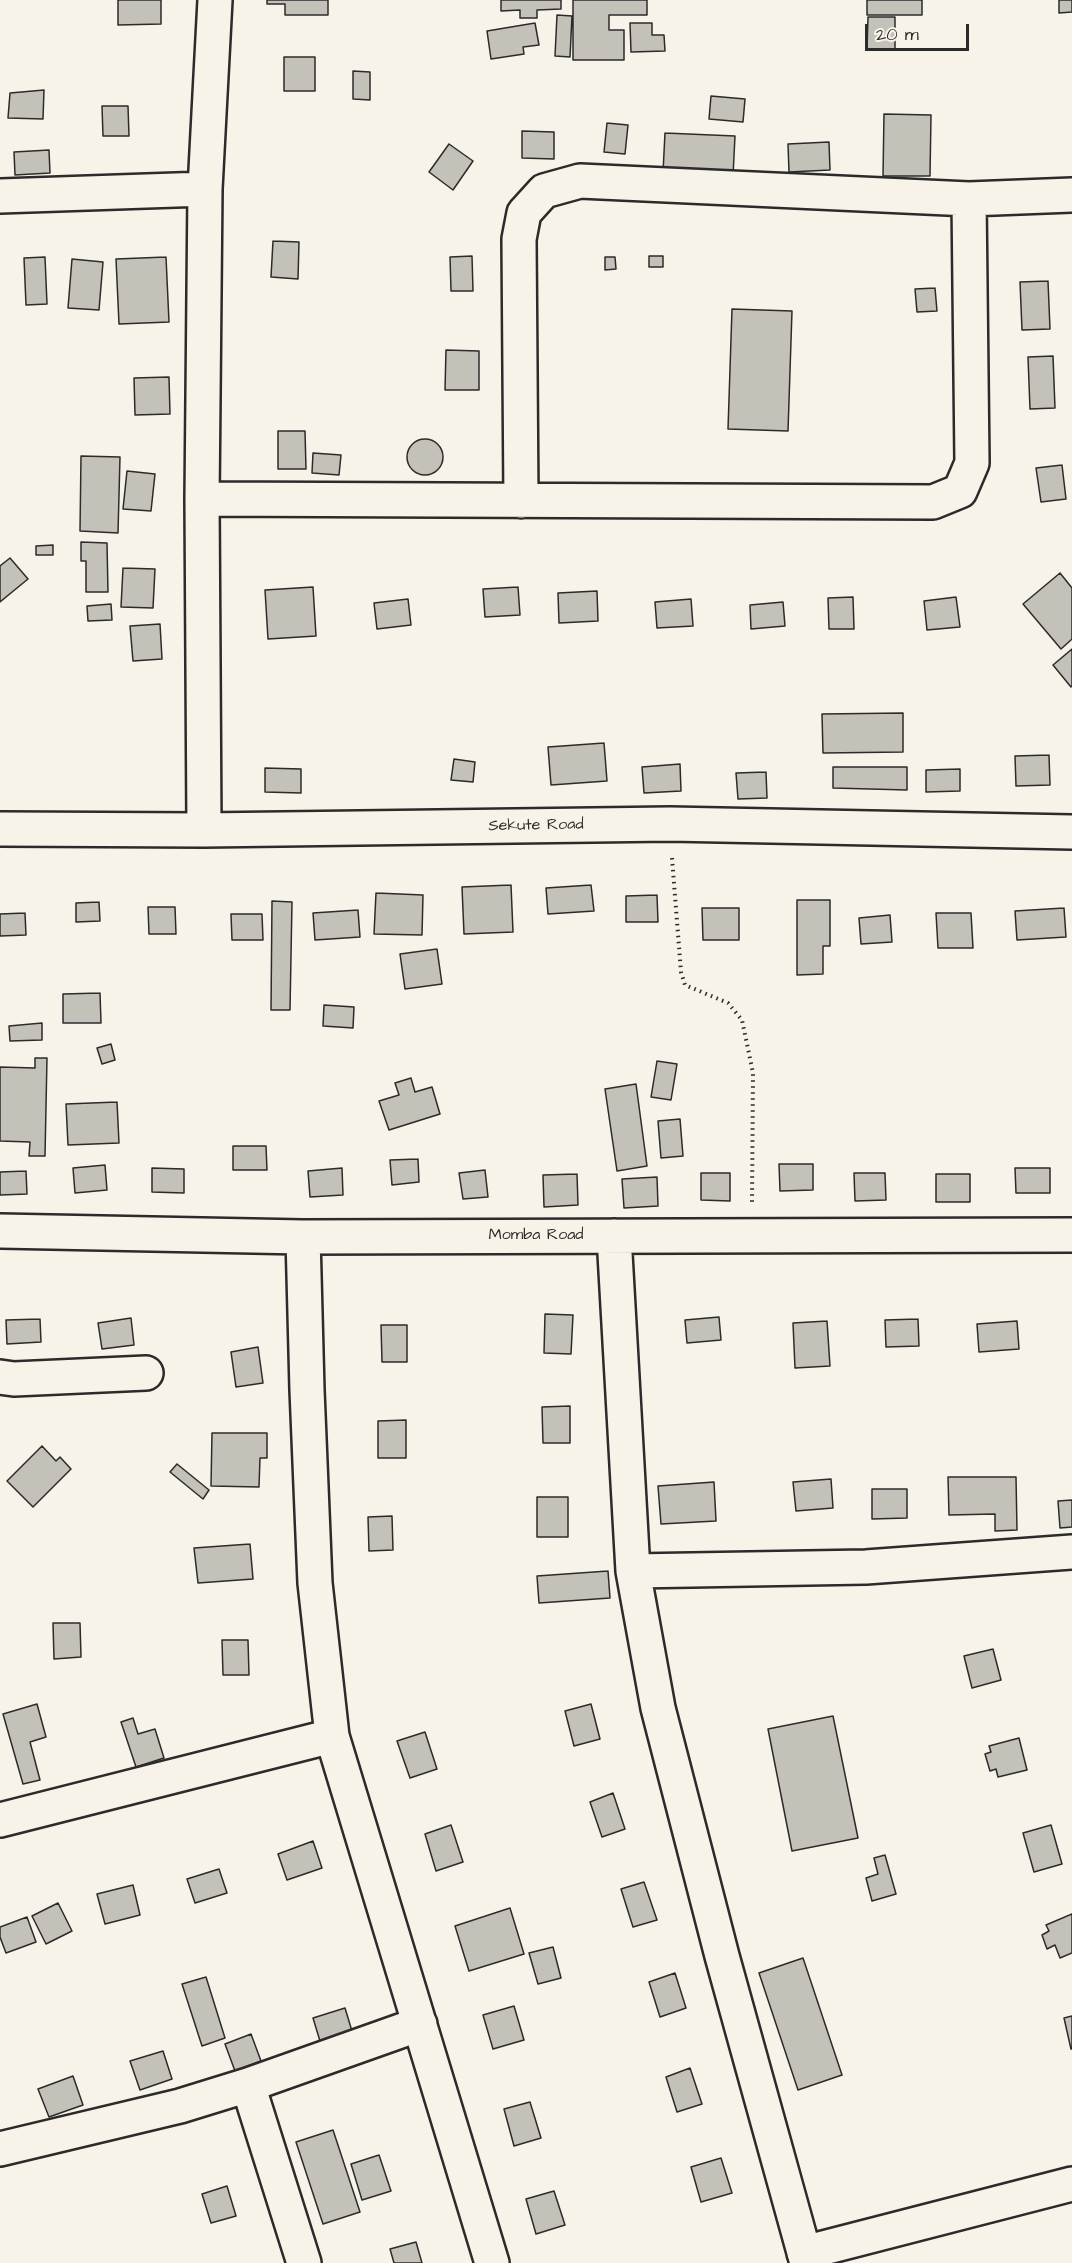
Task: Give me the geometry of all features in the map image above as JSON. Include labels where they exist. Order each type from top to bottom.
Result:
[{"type":"street","points":[[204,830],[202,499],[205,189],[215,0]]},
{"type":"street","points":[[521,501],[519,239],[524,213],[544,191],[580,181],[969,199],[1072,195]]},
{"type":"street","points":[[0,196],[205,189]]},
{"type":"street","points":[[202,499],[933,502],[960,491],[972,462],[969,199]]},
{"type":"street","name":"Sekute Road","points":[[0,829],[204,830],[670,824],[1072,832]]},
{"type":"street","name":"Momba Road","points":[[0,1231],[303,1237],[1072,1235]]},
{"type":"street","points":[[614,1236],[633,1571],[658,1708],[722,1956],[805,2258],[1072,2184]]},
{"type":"street","points":[[303,1237],[315,1583],[332,1736],[492,2263]]},
{"type":"street","points":[[0,1377],[146,1373]]},
{"type":"street","points":[[633,1571],[866,1567],[1072,1552]]},
{"type":"street","points":[[0,1820],[332,1736]]},
{"type":"street","points":[[0,2150],[180,2106],[248,2085],[420,2024]]},
{"type":"street","points":[[248,2085],[304,2263]]},
{"type":"path","points":[[670,824],[683,979],[686,985],[728,1003],[742,1020],[753,1073],[752,1235]]},
{"type":"building","points":[[118,0],[161,0],[161,24],[118,25]]},
{"type":"building","points":[[267,0],[328,0],[328,15],[285,15],[285,4],[267,4]]},
{"type":"building","points":[[501,0],[561,0],[561,9],[537,10],[537,18],[520,18],[520,10],[501,11]]},
{"type":"building","points":[[573,0],[647,0],[647,15],[609,15],[609,30],[624,30],[624,60],[573,60]]},
{"type":"building","points":[[867,0],[922,0],[922,15],[867,15]]},
{"type":"building","points":[[1059,0],[1072,0],[1072,12],[1059,13]]},
{"type":"building","points":[[557,15],[572,16],[570,57],[555,56]]},
{"type":"building","points":[[868,17],[895,17],[895,50],[867,50]]},
{"type":"building","points":[[535,23],[539,45],[523,47],[524,54],[491,59],[487,31]]},
{"type":"building","points":[[630,23],[652,23],[652,35],[664,35],[665,51],[631,52]]},
{"type":"building","points":[[284,57],[315,57],[315,91],[284,91]]},
{"type":"building","points":[[353,71],[370,72],[370,100],[353,99]]},
{"type":"building","points":[[44,90],[43,119],[8,118],[10,93]]},
{"type":"building","points":[[711,96],[745,99],[743,122],[709,119]]},
{"type":"building","points":[[102,106],[128,106],[129,136],[103,136]]},
{"type":"building","points":[[884,114],[931,115],[930,176],[883,176]]},
{"type":"building","points":[[607,123],[628,125],[625,154],[604,152]]},
{"type":"building","points":[[522,131],[554,132],[554,159],[522,158]]},
{"type":"building","points":[[665,133],[735,136],[733,176],[663,172]]},
{"type":"building","points":[[829,142],[830,170],[789,172],[788,144]]},
{"type":"building","points":[[449,144],[473,161],[453,190],[429,172]]},
{"type":"building","points":[[49,150],[50,173],[15,175],[14,152]]},
{"type":"building","points":[[273,241],[299,242],[298,279],[271,277]]},
{"type":"building","points":[[472,256],[473,291],[451,291],[450,257]]},
{"type":"building","points":[[649,256],[663,256],[663,267],[649,267]]},
{"type":"building","points":[[45,257],[47,304],[26,305],[24,258]]},
{"type":"building","points":[[166,257],[169,322],[119,324],[116,259]]},
{"type":"building","points":[[605,257],[615,257],[616,269],[605,270]]},
{"type":"building","points":[[72,259],[103,262],[99,310],[68,308]]},
{"type":"building","points":[[1048,281],[1050,329],[1022,330],[1020,282]]},
{"type":"building","points":[[935,288],[937,311],[917,312],[915,289]]},
{"type":"building","points":[[732,309],[792,311],[788,431],[728,429]]},
{"type":"building","points":[[446,350],[479,351],[479,390],[445,390]]},
{"type":"building","points":[[1053,356],[1055,408],[1030,409],[1028,357]]},
{"type":"building","points":[[169,377],[170,414],[135,415],[134,378]]},
{"type":"building","points":[[278,431],[305,431],[306,469],[278,469]]},
{"type":"building","points":[[425,439],[438,444],[443,457],[438,470],[425,475],[412,470],[407,457],[412,444]]},
{"type":"building","points":[[313,453],[341,455],[339,475],[312,473]]},
{"type":"building","points":[[81,456],[120,457],[118,533],[80,531]]},
{"type":"building","points":[[1062,465],[1066,499],[1041,502],[1036,468]]},
{"type":"building","points":[[127,471],[155,474],[151,511],[123,509]]},
{"type":"building","points":[[81,542],[107,543],[108,592],[86,592],[86,561],[81,561]]},
{"type":"building","points":[[53,545],[53,555],[36,555],[36,546]]},
{"type":"building","points":[[10,558],[28,579],[0,602],[0,566]]},
{"type":"building","points":[[123,568],[155,569],[153,608],[121,607]]},
{"type":"building","points":[[1060,573],[1072,588],[1072,639],[1061,649],[1023,604]]},
{"type":"building","points":[[313,587],[316,636],[268,639],[265,590]]},
{"type":"building","points":[[518,587],[520,615],[485,617],[483,589]]},
{"type":"building","points":[[597,591],[598,621],[559,623],[558,593]]},
{"type":"building","points":[[853,597],[854,629],[829,629],[828,598]]},
{"type":"building","points":[[956,597],[960,627],[927,630],[924,601]]},
{"type":"building","points":[[408,599],[411,625],[377,629],[374,603]]},
{"type":"building","points":[[691,599],[693,626],[657,628],[655,602]]},
{"type":"building","points":[[783,602],[785,626],[751,629],[750,605]]},
{"type":"building","points":[[111,604],[112,620],[88,621],[87,606]]},
{"type":"building","points":[[160,624],[162,659],[133,661],[130,626]]},
{"type":"building","points":[[1072,649],[1072,686],[1071,687],[1053,665]]},
{"type":"building","points":[[903,713],[903,752],[823,753],[822,714]]},
{"type":"building","points":[[604,743],[607,781],[551,785],[548,747]]},
{"type":"building","points":[[1049,755],[1050,785],[1016,786],[1015,756]]},
{"type":"building","points":[[454,759],[475,762],[473,782],[451,780]]},
{"type":"building","points":[[680,764],[681,791],[644,793],[642,767]]},
{"type":"building","points":[[833,767],[907,767],[907,790],[833,788]]},
{"type":"building","points":[[265,768],[301,769],[301,793],[265,792]]},
{"type":"building","points":[[960,769],[960,791],[926,792],[926,770]]},
{"type":"building","points":[[766,772],[767,798],[738,799],[736,773]]},
{"type":"building","points":[[511,885],[513,932],[464,934],[462,887]]},
{"type":"building","points":[[591,885],[594,911],[548,914],[546,888]]},
{"type":"building","points":[[376,893],[423,895],[422,935],[374,934]]},
{"type":"building","points":[[657,895],[658,922],[626,922],[626,896]]},
{"type":"building","points":[[797,900],[830,900],[830,946],[823,946],[823,974],[797,975]]},
{"type":"building","points":[[272,901],[292,902],[290,1010],[271,1010]]},
{"type":"building","points":[[99,902],[100,921],[76,922],[76,903]]},
{"type":"building","points":[[148,907],[175,907],[176,934],[149,934]]},
{"type":"building","points":[[702,908],[739,908],[739,940],[703,940]]},
{"type":"building","points":[[1064,908],[1066,937],[1017,940],[1015,911]]},
{"type":"building","points":[[358,910],[360,937],[315,940],[313,913]]},
{"type":"building","points":[[25,913],[26,935],[0,936],[0,914]]},
{"type":"building","points":[[936,913],[971,913],[973,948],[938,948]]},
{"type":"building","points":[[231,914],[262,914],[263,940],[232,940]]},
{"type":"building","points":[[890,915],[892,942],[861,944],[859,918]]},
{"type":"building","points":[[437,949],[442,984],[405,989],[400,954]]},
{"type":"building","points":[[100,993],[101,1023],[63,1023],[63,994]]},
{"type":"building","points":[[324,1005],[354,1007],[353,1028],[323,1026]]},
{"type":"building","points":[[42,1023],[42,1040],[10,1041],[9,1026]]},
{"type":"building","points":[[111,1044],[115,1060],[102,1064],[97,1048]]},
{"type":"building","points":[[35,1058],[47,1058],[45,1156],[29,1156],[30,1142],[0,1141],[0,1067],[35,1068]]},
{"type":"building","points":[[657,1061],[677,1064],[671,1100],[651,1097]]},
{"type":"building","points":[[411,1078],[415,1092],[432,1087],[440,1114],[389,1130],[379,1101],[399,1095],[395,1083]]},
{"type":"building","points":[[636,1084],[647,1166],[617,1171],[605,1089]]},
{"type":"building","points":[[117,1102],[119,1143],[68,1145],[66,1104]]},
{"type":"building","points":[[680,1119],[683,1156],[661,1158],[658,1121]]},
{"type":"building","points":[[233,1146],[266,1146],[267,1170],[233,1170]]},
{"type":"building","points":[[418,1159],[419,1182],[392,1185],[390,1160]]},
{"type":"building","points":[[779,1164],[813,1164],[813,1190],[780,1191]]},
{"type":"building","points":[[105,1165],[107,1190],[75,1193],[73,1168]]},
{"type":"building","points":[[152,1168],[184,1169],[184,1193],[152,1192]]},
{"type":"building","points":[[342,1168],[343,1195],[310,1197],[308,1171]]},
{"type":"building","points":[[1015,1168],[1050,1168],[1050,1193],[1016,1193]]},
{"type":"building","points":[[485,1170],[488,1197],[463,1199],[459,1173]]},
{"type":"building","points":[[26,1171],[27,1194],[0,1195],[0,1172]]},
{"type":"building","points":[[701,1173],[730,1173],[730,1201],[701,1200]]},
{"type":"building","points":[[854,1173],[885,1173],[886,1200],[855,1201]]},
{"type":"building","points":[[577,1174],[578,1205],[544,1207],[543,1175]]},
{"type":"building","points":[[936,1174],[970,1174],[970,1202],[936,1202]]},
{"type":"building","points":[[657,1177],[658,1206],[624,1208],[622,1179]]},
{"type":"building","points":[[545,1314],[573,1315],[571,1354],[544,1353]]},
{"type":"building","points":[[719,1317],[721,1340],[687,1343],[685,1320]]},
{"type":"building","points":[[131,1318],[134,1345],[102,1349],[98,1323]]},
{"type":"building","points":[[40,1319],[41,1342],[7,1344],[6,1320]]},
{"type":"building","points":[[918,1319],[919,1346],[886,1347],[885,1320]]},
{"type":"building","points":[[827,1321],[830,1366],[795,1368],[793,1323]]},
{"type":"building","points":[[1017,1321],[1019,1349],[979,1352],[977,1324]]},
{"type":"building","points":[[381,1325],[407,1325],[407,1362],[382,1362]]},
{"type":"building","points":[[258,1347],[263,1383],[236,1387],[231,1352]]},
{"type":"building","points":[[570,1406],[570,1443],[543,1443],[542,1407]]},
{"type":"building","points":[[406,1420],[406,1458],[378,1458],[378,1421]]},
{"type":"building","points":[[212,1433],[267,1433],[267,1458],[260,1458],[259,1487],[211,1486]]},
{"type":"building","points":[[42,1446],[56,1461],[60,1457],[71,1469],[33,1507],[7,1481]]},
{"type":"building","points":[[177,1464],[209,1490],[203,1499],[170,1472]]},
{"type":"building","points":[[948,1477],[1016,1477],[1017,1530],[995,1531],[995,1514],[949,1515]]},
{"type":"building","points":[[831,1479],[833,1508],[796,1511],[793,1482]]},
{"type":"building","points":[[714,1482],[716,1521],[661,1524],[658,1486]]},
{"type":"building","points":[[872,1489],[907,1489],[907,1518],[872,1519]]},
{"type":"building","points":[[537,1497],[568,1497],[568,1537],[537,1537]]},
{"type":"building","points":[[1072,1500],[1072,1527],[1060,1528],[1058,1501]]},
{"type":"building","points":[[392,1516],[393,1550],[369,1551],[368,1517]]},
{"type":"building","points":[[250,1544],[253,1579],[198,1583],[194,1548]]},
{"type":"building","points":[[608,1571],[610,1598],[539,1603],[537,1576]]},
{"type":"building","points":[[53,1623],[80,1623],[81,1657],[54,1659]]},
{"type":"building","points":[[222,1640],[248,1640],[249,1675],[223,1675]]},
{"type":"building","points":[[993,1649],[1001,1680],[972,1688],[964,1656]]},
{"type":"building","points":[[37,1704],[46,1737],[30,1742],[40,1780],[23,1784],[3,1714]]},
{"type":"building","points":[[591,1704],[600,1739],[574,1746],[565,1711]]},
{"type":"building","points":[[833,1716],[858,1838],[792,1851],[768,1729]]},
{"type":"building","points":[[133,1718],[138,1734],[155,1729],[164,1758],[136,1767],[121,1722]]},
{"type":"building","points":[[425,1732],[437,1769],[410,1778],[397,1741]]},
{"type":"building","points":[[1019,1738],[1027,1770],[998,1777],[996,1769],[990,1771],[985,1754],[991,1752],[989,1746]]},
{"type":"building","points":[[613,1793],[625,1829],[602,1837],[590,1802]]},
{"type":"building","points":[[451,1825],[463,1862],[436,1871],[425,1834]]},
{"type":"building","points":[[1051,1825],[1062,1864],[1034,1872],[1023,1833]]},
{"type":"building","points":[[313,1841],[322,1868],[287,1880],[278,1854]]},
{"type":"building","points":[[885,1855],[896,1894],[872,1901],[866,1878],[878,1874],[874,1858]]},
{"type":"building","points":[[219,1869],[227,1893],[195,1903],[187,1879]]},
{"type":"building","points":[[644,1882],[657,1920],[633,1927],[621,1889]]},
{"type":"building","points":[[133,1885],[140,1915],[105,1924],[97,1894]]},
{"type":"building","points":[[58,1903],[72,1931],[46,1944],[32,1916]]},
{"type":"building","points":[[510,1908],[524,1954],[469,1971],[455,1926]]},
{"type":"building","points":[[1072,1914],[1072,1953],[1060,1958],[1055,1945],[1047,1949],[1042,1935],[1049,1931],[1046,1925]]},
{"type":"building","points":[[27,1917],[36,1942],[6,1953],[0,1937],[0,1927]]},
{"type":"building","points":[[553,1947],[561,1978],[538,1984],[529,1953]]},
{"type":"building","points":[[803,1958],[842,2075],[798,2090],[759,1973]]},
{"type":"building","points":[[675,1973],[686,2008],[660,2017],[649,1982]]},
{"type":"building","points":[[206,1977],[225,2038],[202,2046],[182,1984]]},
{"type":"building","points":[[514,2006],[524,2040],[493,2049],[483,2015]]},
{"type":"building","points":[[345,2008],[355,2041],[323,2051],[313,2018]]},
{"type":"building","points":[[1072,2016],[1072,2049],[1071,2049],[1064,2018]]},
{"type":"building","points":[[251,2034],[261,2061],[235,2071],[225,2044]]},
{"type":"building","points":[[163,2051],[172,2079],[140,2090],[130,2061]]},
{"type":"building","points":[[690,2068],[702,2104],[677,2112],[666,2077]]},
{"type":"building","points":[[73,2076],[83,2105],[49,2117],[38,2089]]},
{"type":"building","points":[[530,2102],[541,2138],[514,2146],[504,2109]]},
{"type":"building","points":[[333,2130],[360,2212],[323,2224],[296,2142]]},
{"type":"building","points":[[379,2155],[391,2191],[362,2200],[351,2164]]},
{"type":"building","points":[[721,2158],[732,2193],[701,2202],[691,2167]]},
{"type":"building","points":[[227,2186],[236,2216],[211,2223],[202,2194]]},
{"type":"building","points":[[554,2191],[565,2225],[536,2234],[526,2199]]},
{"type":"building","points":[[416,2242],[422,2263],[394,2263],[390,2249]]}]
